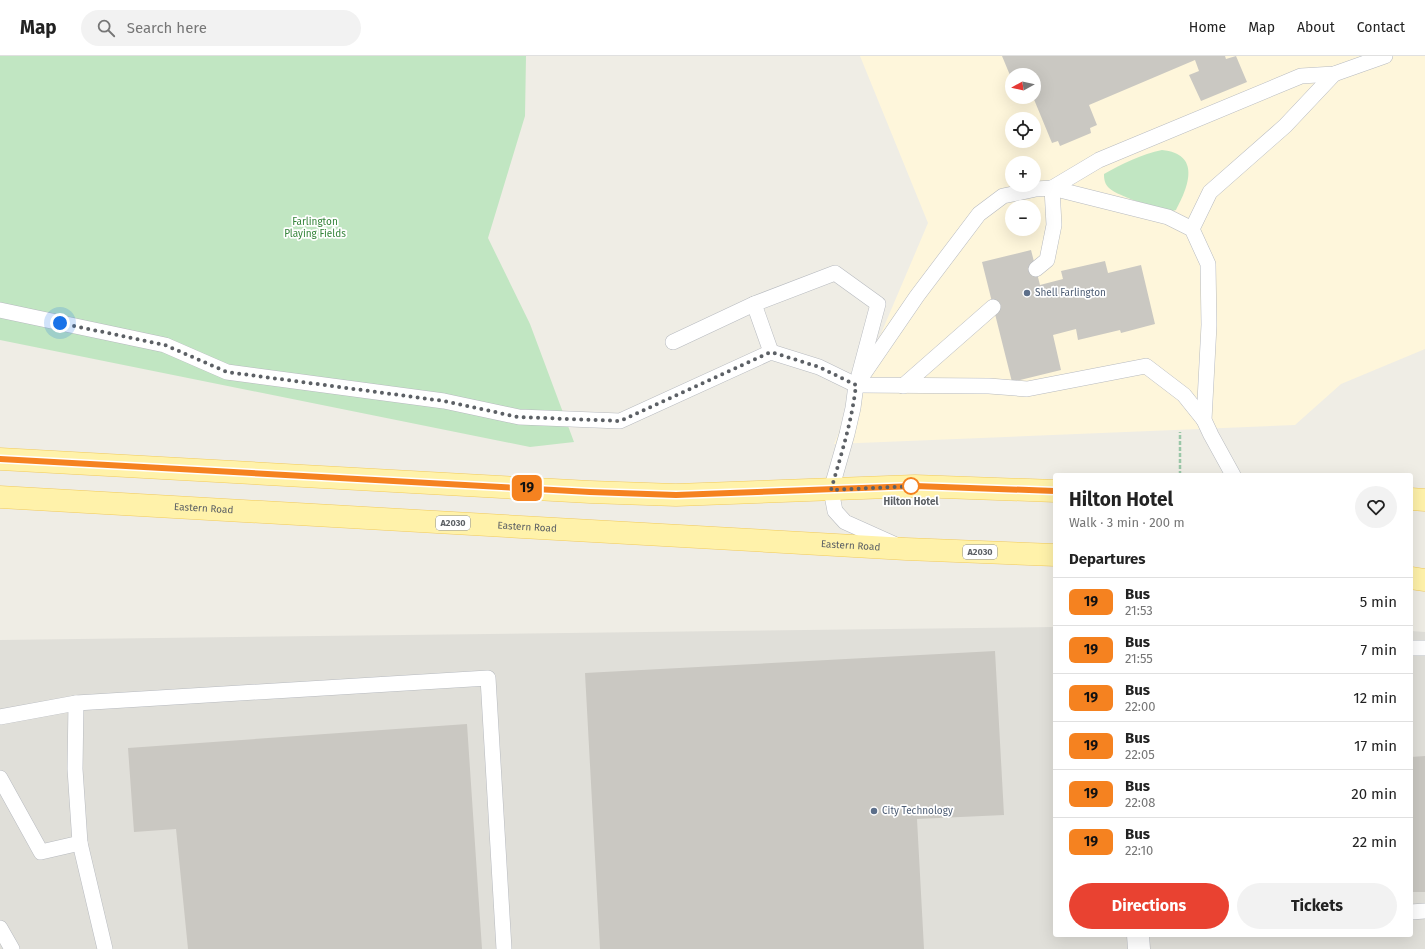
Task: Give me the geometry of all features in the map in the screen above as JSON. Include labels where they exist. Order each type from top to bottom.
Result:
[{"type":"main road","points":[[0,459],[660,494],[831,490],[915,486],[1053,491]]},
{"type":"main road","name":"Eastern Road","points":[[0,497],[906,549],[1053,555]]},
{"type":"main road","points":[[1413,499],[1425,500]]},
{"type":"main road","points":[[1413,578],[1425,580]]},
{"type":"street","points":[[1138,937],[1139,949]]},
{"type":"lane","points":[[1052,188],[1098,160],[1301,76],[1334,74],[1385,56]]},
{"type":"lane","points":[[1192,229],[1210,192],[1285,126],[1334,74]]},
{"type":"lane","points":[[1036,269],[1047,260],[1054,225],[1052,188]]},
{"type":"lane","points":[[856,385],[917,296],[979,214],[1003,196],[1036,189],[1052,188],[1168,217],[1192,229],[1208,264],[1209,325],[1204,420]]},
{"type":"lane","points":[[673,342],[754,304],[835,273],[878,304],[856,385],[853,408],[847,434],[831,490],[835,511],[845,522],[906,549]]},
{"type":"lane","points":[[754,304],[771,352]]},
{"type":"lane","points":[[903,386],[993,307]]},
{"type":"lane","points":[[0,310],[165,345],[227,372],[444,401],[518,417],[620,421],[771,352],[819,367],[856,385],[989,386],[1027,389],[1146,366],[1184,395],[1204,420],[1232,473]]},
{"type":"lane","points":[[1413,648],[1425,648]]},
{"type":"lane","points":[[0,717],[76,703],[488,678],[504,949]]},
{"type":"lane","points":[[76,703],[75,769],[80,843],[105,949]]},
{"type":"lane","points":[[0,778],[41,852],[80,843]]},
{"type":"lane","points":[[1413,912],[1425,911]]},
{"type":"lane","points":[[0,928],[12,949]]},
{"type":"path","points":[[1180,432],[1180,473]]},
{"type":"shaded area","points":[[860,56],[1425,56],[1425,349],[1341,384],[1295,425],[834,444],[928,223]]},
{"type":"shaded area","points":[[1053,627],[1053,937],[1413,937],[1413,631],[1425,632],[1425,949],[0,949],[0,640]]},
{"type":"green space","name":"Farlington Playing Fields","points":[[0,56],[526,56],[525,116],[488,238],[530,324],[574,442],[530,447],[0,340]]},
{"type":"green space","points":[[1162,150],[1174,153],[1182,158],[1187,164],[1188,182],[1176,210],[1169,212],[1138,202],[1109,188],[1104,174],[1132,160]]},
{"type":"building","points":[[1002,56],[1225,56],[1226,59],[1236,56],[1247,82],[1201,101],[1189,75],[1199,71],[1195,60],[1089,105],[1097,125],[1090,128],[1091,133],[1060,146],[1058,141],[1052,143],[1041,116],[1041,112],[1039,112],[1036,104],[1041,104],[1041,68],[1007,68]]},
{"type":"building","points":[[1031,250],[1040,285],[1063,279],[1061,271],[1105,261],[1108,273],[1141,265],[1155,324],[1121,333],[1120,330],[1078,340],[1076,329],[1053,335],[1061,370],[1012,382],[982,262]]},
{"type":"building","points":[[995,651],[1004,815],[917,819],[924,949],[600,949],[585,673]]},
{"type":"building","points":[[467,724],[482,949],[188,949],[176,829],[134,832],[128,748]]},
{"type":"building","points":[[1425,756],[1425,892],[1413,892],[1413,757]]},
{"type":"bus line","name":"19","points":[[0,459],[590,492],[676,495],[915,486],[1053,491]]},
{"type":"place","name":"Shell Farlington","points":[[1027,293]]},
{"type":"place","name":"Hilton Hotel","points":[[911,486]]},
{"type":"place","name":"City Technology","points":[[874,811]]},
{"type":"route","points":[[60,323],[165,345],[227,372],[444,401],[518,417],[620,421],[771,352],[819,367],[856,385],[853,408],[847,434],[831,490],[915,486],[911,486]]}]
